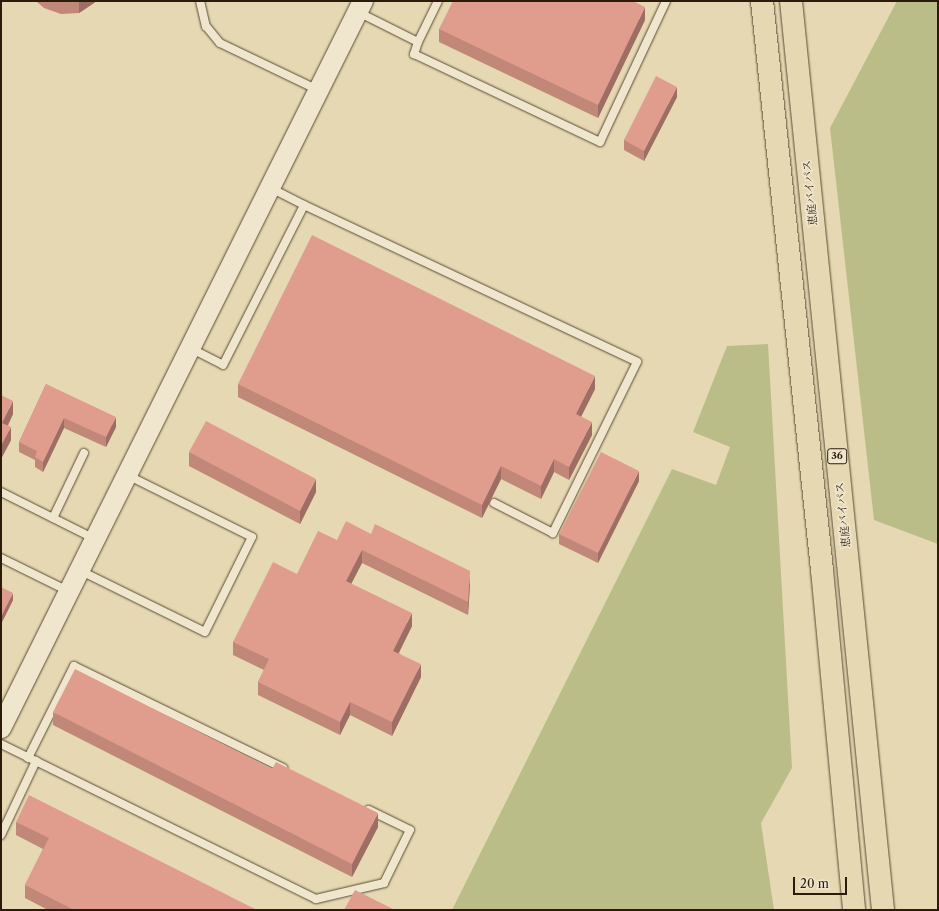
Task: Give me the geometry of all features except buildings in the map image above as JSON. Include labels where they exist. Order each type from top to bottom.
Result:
[{"type":"highway","name":"36","points":[[762,1],[823,578],[854,910]]},
{"type":"highway","name":"恵庭バイパス","points":[[791,1],[883,910]]},
{"type":"street","points":[[1,728],[360,6]]},
{"type":"lane","points":[[200,1],[206,26],[220,43],[319,90]]},
{"type":"lane","points":[[438,1],[418,42],[414,54],[600,142],[666,1]]},
{"type":"lane","points":[[360,6],[418,42]]},
{"type":"lane","points":[[270,188],[637,362],[552,533],[494,503]]},
{"type":"lane","points":[[190,348],[223,365],[304,205]]},
{"type":"lane","points":[[53,518],[84,453]]},
{"type":"lane","points":[[79,570],[205,632],[252,537],[127,475]]},
{"type":"lane","points":[[1,492],[95,539]]},
{"type":"lane","points":[[1,558],[69,592]]},
{"type":"lane","points":[[28,758],[74,666],[288,771]]},
{"type":"lane","points":[[1,744],[316,899],[384,883],[410,830],[360,806]]},
{"type":"lane","points":[[1,835],[36,761]]},
{"type":"green space","points":[[897,1],[938,1],[938,544],[874,520],[830,128]]},
{"type":"green space","points":[[768,344],[792,768],[761,823],[774,910],[452,910],[672,469],[716,485],[730,447],[693,432],[727,346]]}]
